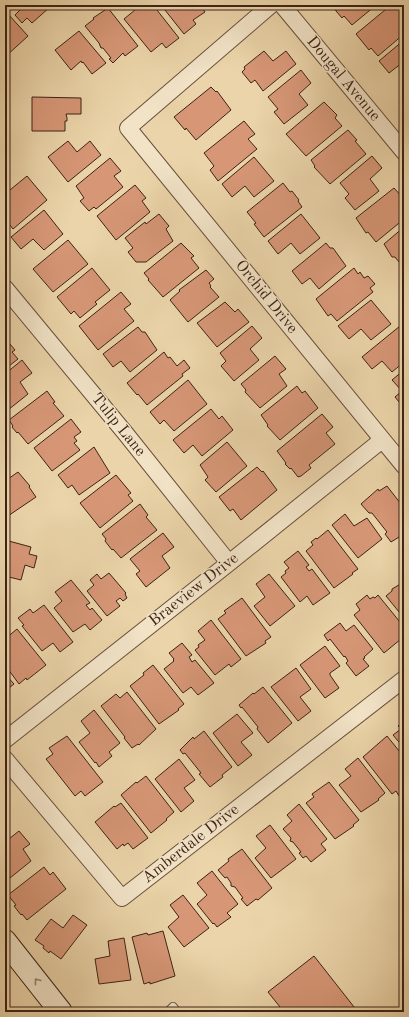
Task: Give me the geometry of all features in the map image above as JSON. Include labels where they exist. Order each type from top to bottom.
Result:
[{"type":"main road","points":[[5,941],[61,1012]]},
{"type":"street","name":"Orchid Drive","points":[[271,5],[128,128],[404,466]]},
{"type":"street","name":"Dougal Avenue","points":[[282,5],[404,152]]},
{"type":"street","name":"Tulip Lane","points":[[5,288],[126,434],[229,563]]},
{"type":"street","name":"Braeview Drive","points":[[5,740],[382,440]]},
{"type":"street","name":"Amberdale Drive","points":[[5,759],[122,898],[404,679]]},
{"type":"lane","points":[[168,1012],[173,1007],[177,1012]]},
{"type":"building","points":[[15,5],[49,5],[50,7],[32,23],[27,18],[22,23],[15,15],[20,10]]},
{"type":"building","points":[[141,5],[153,5],[179,38],[166,48],[162,43],[151,52],[124,19]]},
{"type":"building","points":[[161,5],[200,5],[205,12],[193,20],[196,24],[184,34]]},
{"type":"building","points":[[331,5],[375,6],[352,25],[344,16],[342,18]]},
{"type":"building","points":[[391,5],[395,5],[397,8],[399,6],[404,12],[404,34],[378,56],[371,48],[369,50],[356,34]]},
{"type":"building","points":[[108,8],[138,46],[125,56],[123,53],[113,63],[109,59],[111,58],[103,48],[101,48],[99,43],[85,26],[94,19],[93,18]]},
{"type":"building","points":[[8,14],[28,36],[5,57],[5,17]]},
{"type":"building","points":[[79,31],[106,63],[92,74],[81,61],[71,70],[55,50]]},
{"type":"building","points":[[404,40],[404,65],[402,63],[389,73],[379,61]]},
{"type":"building","points":[[264,51],[273,61],[286,51],[296,64],[263,91],[255,80],[251,83],[242,72],[245,69],[244,67]]},
{"type":"building","points":[[301,70],[311,83],[299,94],[308,105],[284,124],[274,112],[278,109],[268,97]]},
{"type":"building","points":[[211,87],[216,92],[217,91],[231,110],[196,140],[174,117]]},
{"type":"building","points":[[32,97],[81,98],[81,114],[66,114],[67,121],[65,121],[65,131],[32,131]]},
{"type":"building","points":[[324,102],[337,115],[335,118],[342,126],[306,156],[286,134]]},
{"type":"building","points":[[244,121],[255,134],[248,139],[257,149],[218,181],[210,170],[214,166],[204,153]]},
{"type":"building","points":[[348,130],[366,154],[330,184],[314,167],[315,166],[311,160]]},
{"type":"building","points":[[68,141],[77,152],[90,141],[101,155],[68,182],[48,157]]},
{"type":"building","points":[[372,156],[382,168],[370,179],[379,191],[355,210],[345,198],[349,194],[340,183]]},
{"type":"building","points":[[254,157],[274,181],[254,197],[245,186],[232,197],[222,184]]},
{"type":"building","points":[[110,158],[121,171],[114,176],[123,187],[96,209],[94,207],[89,211],[80,201],[84,198],[76,186]]},
{"type":"building","points":[[27,176],[47,200],[13,229],[5,219],[5,194]]},
{"type":"building","points":[[283,183],[290,192],[292,191],[302,207],[264,237],[254,224],[256,223],[247,212]]},
{"type":"building","points":[[135,185],[146,198],[142,201],[150,212],[116,240],[97,216]]},
{"type":"building","points":[[394,188],[403,198],[404,197],[404,219],[376,242],[368,232],[366,233],[356,218]]},
{"type":"building","points":[[44,210],[63,234],[44,250],[33,239],[21,249],[11,237]]},
{"type":"building","points":[[159,214],[169,226],[166,229],[173,241],[146,262],[136,262],[128,252],[133,248],[125,238],[145,222],[146,224]]},
{"type":"building","points":[[301,214],[320,238],[300,254],[291,243],[278,254],[268,241]]},
{"type":"building","points":[[404,227],[403,267],[395,257],[392,257],[384,244]]},
{"type":"building","points":[[68,240],[88,264],[53,292],[33,269]]},
{"type":"building","points":[[181,243],[194,256],[191,258],[199,268],[163,297],[148,280],[149,279],[144,273]]},
{"type":"building","points":[[326,243],[330,248],[333,248],[346,266],[319,289],[310,278],[302,284],[292,271]]},
{"type":"building","points":[[92,268],[110,290],[95,302],[97,304],[80,318],[74,311],[71,314],[57,297]]},
{"type":"building","points":[[354,268],[358,274],[360,272],[364,278],[368,276],[375,284],[370,288],[373,292],[337,321],[331,314],[328,316],[316,299]]},
{"type":"building","points":[[206,270],[214,279],[209,283],[211,286],[210,287],[219,297],[188,322],[170,300],[180,291],[179,290]]},
{"type":"building","points":[[121,292],[131,304],[124,309],[134,321],[98,350],[79,326]]},
{"type":"building","points":[[371,300],[391,324],[371,340],[361,329],[349,339],[338,326]]},
{"type":"building","points":[[225,302],[235,312],[238,309],[249,322],[217,347],[197,323]]},
{"type":"building","points":[[252,326],[262,338],[250,349],[259,360],[234,381],[221,366],[226,361],[220,353]]},
{"type":"building","points":[[400,326],[404,331],[404,362],[392,372],[382,361],[372,369],[362,357]]},
{"type":"building","points":[[138,327],[142,332],[145,332],[157,350],[130,372],[121,361],[113,367],[103,354]]},
{"type":"building","points":[[5,338],[15,350],[12,352],[18,359],[5,369]]},
{"type":"building","points":[[164,352],[177,366],[184,360],[190,368],[182,374],[183,376],[147,405],[127,383]]},
{"type":"building","points":[[275,356],[286,369],[279,374],[287,386],[260,408],[245,392],[246,390],[241,384]]},
{"type":"building","points":[[22,360],[32,373],[20,382],[28,394],[8,410],[5,406],[5,374]]},
{"type":"building","points":[[404,370],[404,408],[395,397],[402,391],[392,380]]},
{"type":"building","points":[[188,380],[207,404],[174,431],[164,420],[160,424],[150,412]]},
{"type":"building","points":[[297,386],[302,393],[305,391],[318,408],[280,440],[267,426],[268,425],[261,415]]},
{"type":"building","points":[[47,391],[55,402],[53,403],[64,416],[28,444],[12,427],[13,426],[9,420]]},
{"type":"building","points":[[211,409],[219,419],[222,416],[233,430],[202,456],[193,445],[184,453],[173,440]]},
{"type":"building","points":[[322,414],[333,427],[326,433],[335,444],[309,465],[311,468],[298,477],[291,468],[290,469],[285,464],[286,463],[277,451]]},
{"type":"building","points":[[71,419],[81,432],[74,437],[77,441],[74,443],[80,450],[52,471],[34,448]]},
{"type":"building","points":[[227,442],[247,466],[216,492],[205,480],[208,477],[200,465]]},
{"type":"building","points":[[94,447],[110,473],[79,495],[72,485],[68,488],[58,475]]},
{"type":"building","points":[[257,467],[262,472],[263,471],[277,490],[241,520],[233,509],[230,511],[219,497]]},
{"type":"building","points":[[18,472],[30,486],[29,487],[36,497],[5,518],[5,481]]},
{"type":"building","points":[[116,475],[131,493],[128,495],[133,501],[100,528],[80,503]]},
{"type":"building","points":[[387,486],[404,508],[404,534],[391,542],[385,534],[387,532],[372,513],[369,513],[361,504],[378,489],[379,491]]},
{"type":"building","points":[[140,504],[148,515],[146,517],[157,530],[121,558],[113,549],[112,550],[102,534]]},
{"type":"building","points":[[345,514],[354,526],[367,518],[382,539],[358,558],[332,525]]},
{"type":"building","points":[[328,530],[358,569],[334,588],[306,551],[313,545],[311,542]]},
{"type":"building","points":[[163,533],[174,547],[162,556],[170,568],[146,587],[136,574],[140,571],[130,559]]},
{"type":"building","points":[[5,540],[31,547],[29,554],[37,556],[34,568],[25,565],[21,580],[5,576]]},
{"type":"building","points":[[298,551],[309,565],[306,567],[309,571],[312,569],[330,593],[313,605],[307,596],[300,602],[281,577],[289,568],[284,562]]},
{"type":"building","points":[[109,573],[126,593],[127,598],[123,601],[120,598],[116,601],[120,606],[107,616],[87,591],[94,585],[90,580],[97,574],[101,579]]},
{"type":"building","points":[[269,574],[295,606],[270,626],[254,606],[265,597],[256,584]]},
{"type":"building","points":[[71,580],[90,603],[86,605],[90,610],[92,608],[102,620],[90,630],[85,624],[73,632],[54,608],[62,601],[55,592]]},
{"type":"building","points":[[404,582],[404,618],[386,596],[392,591],[392,589]]},
{"type":"building","points":[[367,595],[370,599],[373,597],[375,598],[378,595],[404,627],[404,633],[399,637],[401,639],[384,653],[354,615],[360,610],[356,604]]},
{"type":"building","points":[[242,598],[271,637],[265,641],[266,643],[246,656],[218,619],[226,613],[224,611]]},
{"type":"building","points":[[44,605],[73,642],[60,652],[53,643],[42,651],[22,626],[24,625],[18,618],[30,609],[33,613]]},
{"type":"building","points":[[211,620],[241,659],[231,667],[229,664],[215,675],[195,650],[199,647],[198,645],[205,640],[198,631]]},
{"type":"building","points":[[340,623],[346,631],[354,625],[373,649],[363,659],[369,666],[356,676],[346,663],[348,661],[345,656],[344,657],[330,639],[328,641],[324,635]]},
{"type":"building","points":[[17,629],[46,665],[27,680],[26,678],[19,684],[5,665],[5,639]]},
{"type":"building","points":[[182,643],[192,655],[189,657],[192,662],[195,660],[214,683],[198,695],[191,687],[183,693],[164,669],[174,661],[169,653]]},
{"type":"building","points":[[325,646],[340,666],[330,673],[339,688],[325,698],[300,665]]},
{"type":"building","points":[[153,665],[184,704],[178,709],[179,710],[159,724],[130,686],[144,675],[143,673]]},
{"type":"building","points":[[296,668],[311,689],[300,697],[311,711],[298,721],[271,687]]},
{"type":"building","points":[[5,674],[14,684],[5,691]]},
{"type":"building","points":[[263,687],[292,723],[268,743],[257,729],[258,727],[239,705]]},
{"type":"building","points":[[127,692],[156,729],[139,745],[138,744],[132,748],[101,706],[116,694],[120,698]]},
{"type":"building","points":[[94,710],[120,743],[109,752],[112,756],[99,767],[79,742],[90,733],[81,721]]},
{"type":"building","points":[[237,714],[253,733],[241,742],[252,755],[238,766],[213,733]]},
{"type":"building","points":[[404,722],[404,748],[393,735],[401,729],[398,726]]},
{"type":"building","points":[[204,731],[232,767],[222,775],[223,777],[210,787],[185,753],[183,754],[180,750],[193,737],[194,739]]},
{"type":"building","points":[[67,736],[103,782],[85,796],[81,791],[75,796],[46,759],[53,754],[49,748]]},
{"type":"building","points":[[387,736],[404,757],[404,792],[399,796],[396,791],[392,794],[363,757]]},
{"type":"building","points":[[358,758],[385,793],[378,799],[379,800],[361,812],[339,785],[351,776],[345,769]]},
{"type":"building","points":[[179,759],[195,780],[184,788],[194,801],[181,812],[155,779]]},
{"type":"building","points":[[146,776],[174,812],[151,833],[121,795],[136,782],[137,783]]},
{"type":"building","points":[[329,782],[359,820],[353,825],[354,826],[335,839],[306,803],[314,797],[312,794]]},
{"type":"building","points":[[121,803],[148,838],[133,849],[128,843],[124,846],[123,844],[117,849],[95,822],[114,806],[115,807]]},
{"type":"building","points":[[299,804],[327,839],[321,844],[326,850],[311,862],[306,856],[303,858],[299,853],[301,852],[293,842],[290,841],[291,838],[283,829],[292,821],[287,815]]},
{"type":"building","points":[[270,825],[296,859],[271,878],[255,858],[266,848],[256,836]]},
{"type":"building","points":[[19,831],[30,844],[23,849],[31,861],[5,882],[5,842]]},
{"type":"building","points":[[242,849],[272,888],[258,900],[256,899],[247,906],[241,899],[243,898],[235,887],[231,886],[231,883],[227,877],[225,878],[218,870],[229,861],[228,859]]},
{"type":"building","points":[[44,867],[50,875],[53,872],[66,889],[27,920],[14,906],[16,905],[8,895]]},
{"type":"building","points":[[212,871],[238,904],[227,913],[231,917],[217,927],[197,904],[207,895],[197,883]]},
{"type":"building","points":[[183,895],[209,928],[184,947],[168,927],[179,917],[170,905]]},
{"type":"building","points":[[73,915],[87,925],[61,959],[50,951],[49,953],[43,948],[44,946],[35,940],[51,919],[63,928]]},
{"type":"building","points":[[163,931],[175,976],[150,984],[150,982],[144,984],[132,937]]},
{"type":"building","points":[[124,938],[131,980],[99,984],[95,959],[110,956],[108,941]]},
{"type":"building","points":[[314,956],[358,1012],[284,1012],[268,992]]}]
